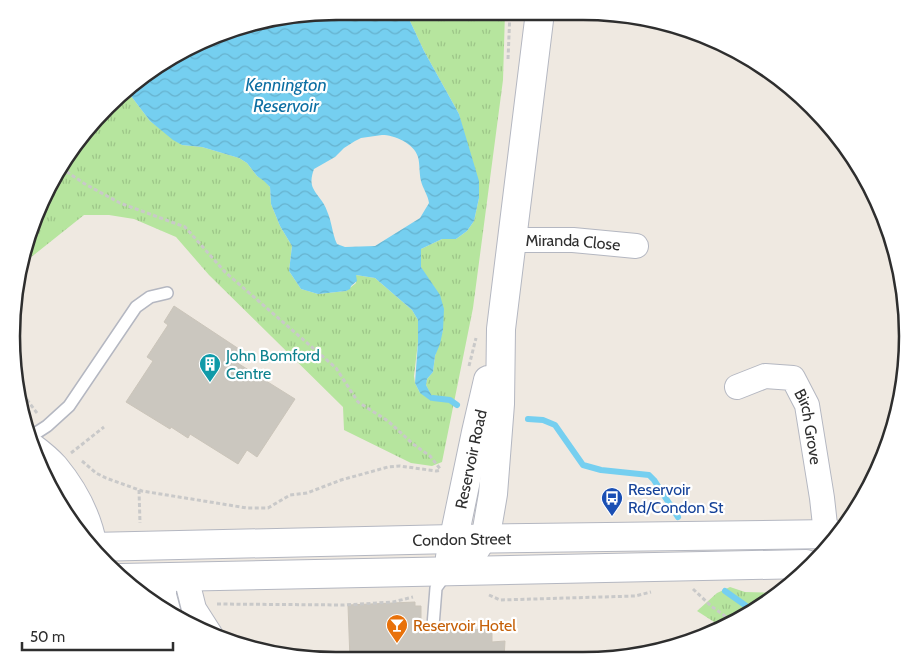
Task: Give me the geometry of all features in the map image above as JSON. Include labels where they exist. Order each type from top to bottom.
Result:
[{"type":"main road","name":"Reservoir Road","points":[[448,571],[476,432],[488,333],[512,240],[539,20]]},
{"type":"main road","name":"Reservoir Road","points":[[448,571],[469,556],[482,539],[490,518],[500,404],[488,333]]},
{"type":"main road","name":"Condon Street","points":[[101,547],[829,534]]},
{"type":"main road","points":[[164,546],[175,577]]},
{"type":"main road","name":"Condon Street","points":[[133,578],[801,564]]},
{"type":"street","name":"Miranda Close","points":[[512,240],[573,240],[636,246]]},
{"type":"street","name":"Birch Grove","points":[[737,387],[765,376],[793,378],[807,405],[829,534]]},
{"type":"street","points":[[43,455],[55,465],[78,498],[92,537]]},
{"type":"street","points":[[166,603],[164,595],[175,577],[202,622]]},
{"type":"lane","points":[[35,433],[70,406],[136,307],[150,296],[167,293]]},
{"type":"lane","points":[[433,626],[436,588],[448,571]]},
{"type":"path","points":[[508,61],[510,20]]},
{"type":"path","points":[[66,171],[120,203],[185,227],[225,272],[336,368],[358,402],[388,421],[443,468],[436,471],[400,466],[388,467],[341,480],[307,493],[290,495],[268,508],[247,508],[142,491],[96,473],[73,452],[104,427]]},
{"type":"path","points":[[467,374],[488,333]]},
{"type":"path","points":[[26,399],[46,426]]},
{"type":"path","points":[[688,583],[698,595],[726,617]]},
{"type":"green space","points":[[505,20],[503,80],[473,308],[442,462],[432,466],[411,463],[344,430],[343,407],[209,275],[176,237],[134,219],[109,215],[84,215],[30,258],[44,215],[73,160],[98,128],[131,96],[150,121],[182,145],[202,147],[239,158],[247,163],[257,176],[264,180],[270,187],[271,204],[280,226],[292,246],[289,271],[301,289],[318,294],[346,291],[356,283],[356,275],[375,278],[412,310],[418,320],[415,383],[420,393],[431,395],[426,385],[427,379],[433,372],[435,356],[443,330],[428,281],[421,267],[421,249],[442,239],[456,239],[467,231],[474,221],[479,198],[459,114],[424,51],[410,21]]},
{"type":"green space","points":[[730,587],[745,592],[768,593],[741,610],[715,623],[697,611],[717,593]]},
{"type":"water","name":"Kennington Reservoir","points":[[336,20],[410,20],[424,51],[459,114],[479,181],[479,198],[474,221],[467,231],[456,239],[442,239],[421,249],[421,267],[440,295],[444,309],[440,344],[435,356],[433,372],[427,379],[426,385],[433,398],[431,401],[420,393],[415,383],[418,320],[412,310],[375,278],[356,275],[357,281],[346,291],[318,294],[301,289],[289,271],[292,246],[280,226],[271,204],[270,187],[257,176],[247,163],[239,158],[202,147],[182,145],[150,121],[131,96],[160,73],[215,44],[254,31],[295,23]],"holes":[[[382,135],[398,138],[416,152],[419,160],[421,181],[429,203],[420,218],[375,246],[345,247],[337,244],[326,207],[314,191],[312,185],[314,169],[335,157],[344,148],[361,138]]]},
{"type":"building","name":"John Bomford Centre","points":[[174,306],[242,351],[237,361],[239,364],[295,399],[257,457],[247,450],[238,464],[190,434],[188,438],[171,427],[170,429],[126,402],[153,361],[147,357],[168,325],[164,322]]},
{"type":"building","name":"Reservoir Hotel","points":[[415,602],[415,606],[421,606],[421,628],[426,628],[428,632],[437,632],[440,628],[447,628],[447,630],[492,629],[492,642],[505,641],[504,652],[350,652],[348,605]]},
{"type":"waterway","points":[[433,398],[450,400],[457,405]]},
{"type":"waterway","points":[[528,419],[543,420],[555,425],[583,465],[601,470],[649,475],[678,517]]},
{"type":"waterway","points":[[725,591],[747,606]]},
{"type":"place","name":"John Bomford Centre","points":[[210,383]]},
{"type":"place","name":"Reservoir Rd/Condon St","points":[[612,517]]},
{"type":"place","name":"Reservoir Hotel","points":[[397,644]]}]
